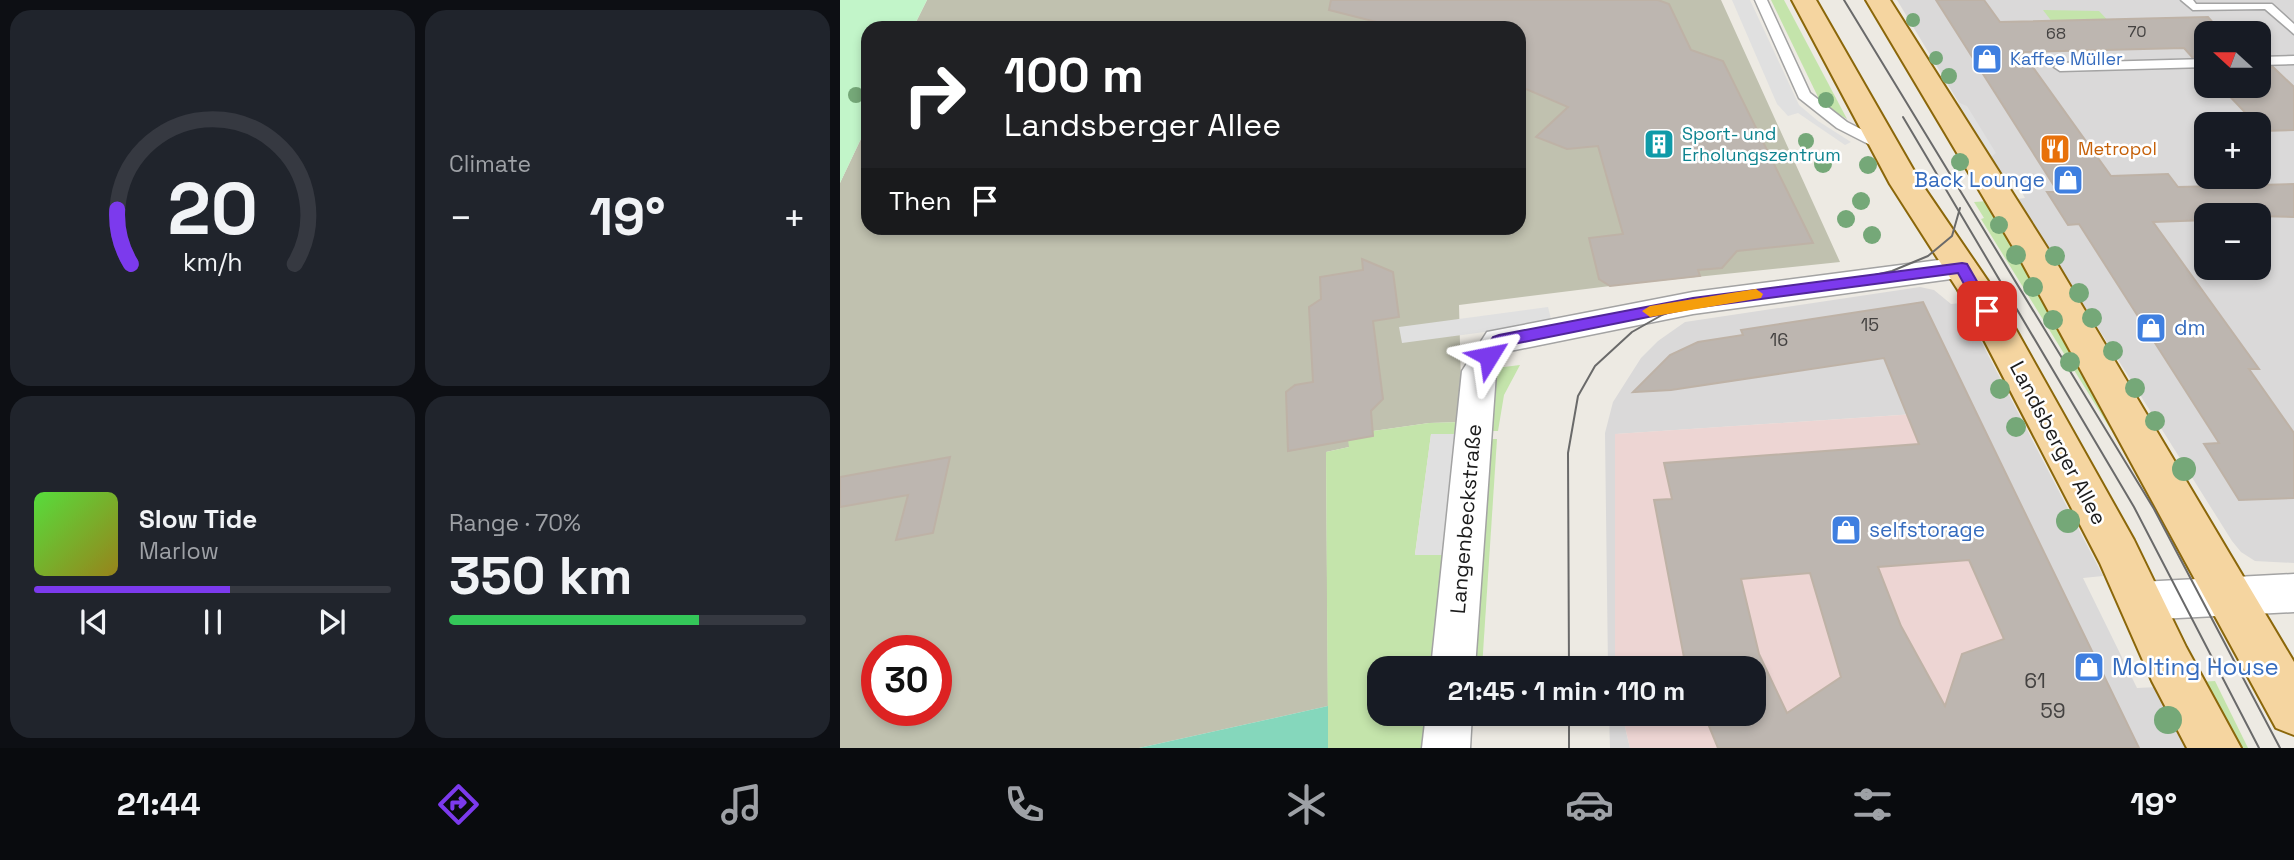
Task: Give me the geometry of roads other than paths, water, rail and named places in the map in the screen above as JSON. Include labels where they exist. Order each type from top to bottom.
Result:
[{"type":"main road","name":"Landsberger Allee","points":[[1804,0],[1914,197],[1948,270],[2118,554],[2169,664],[2215,748]]},
{"type":"main road","points":[[1878,0],[2036,257],[2294,710]]},
{"type":"street","name":"Langenbeckstraße","points":[[1454,656],[1479,371],[1499,341],[1715,299],[1948,270]]},
{"type":"street","points":[[2140,601],[2294,593]]},
{"type":"street","points":[[1446,748],[1448,726]]},
{"type":"lane","points":[[1761,0],[1804,95],[1815,107],[1856,134],[1885,147]]},
{"type":"lane","points":[[2186,0],[2193,7],[2268,6],[2294,30]]},
{"type":"lane","points":[[2272,61],[2294,60]]},
{"type":"lane","points":[[2060,67],[2194,63]]},
{"type":"tram line","points":[[1844,0],[2154,509],[2280,748]]},
{"type":"tram line","points":[[1903,117],[1959,212]]},
{"type":"tram line","points":[[1569,656],[1568,453],[1578,396],[1595,366],[1632,332],[1662,315],[1692,303],[1849,281],[1892,271],[1928,256],[1952,236],[1959,212]]},
{"type":"tram line","points":[[1959,212],[2134,507],[2259,748]]},
{"type":"tram line","points":[[1569,726],[1569,748]]},
{"type":"place","name":"Kaffee Müller","points":[[1987,59]]},
{"type":"place","name":"Sport- und Erholungszentrum","points":[[1659,144]]},
{"type":"place","name":"Metropol","points":[[2055,149]]},
{"type":"place","name":"Back Lounge","points":[[2068,180]]},
{"type":"place","name":"dm","points":[[2151,328]]},
{"type":"place","name":"selfstorage","points":[[1846,530]]},
{"type":"place","name":"Molting House","points":[[2089,667]]}]
